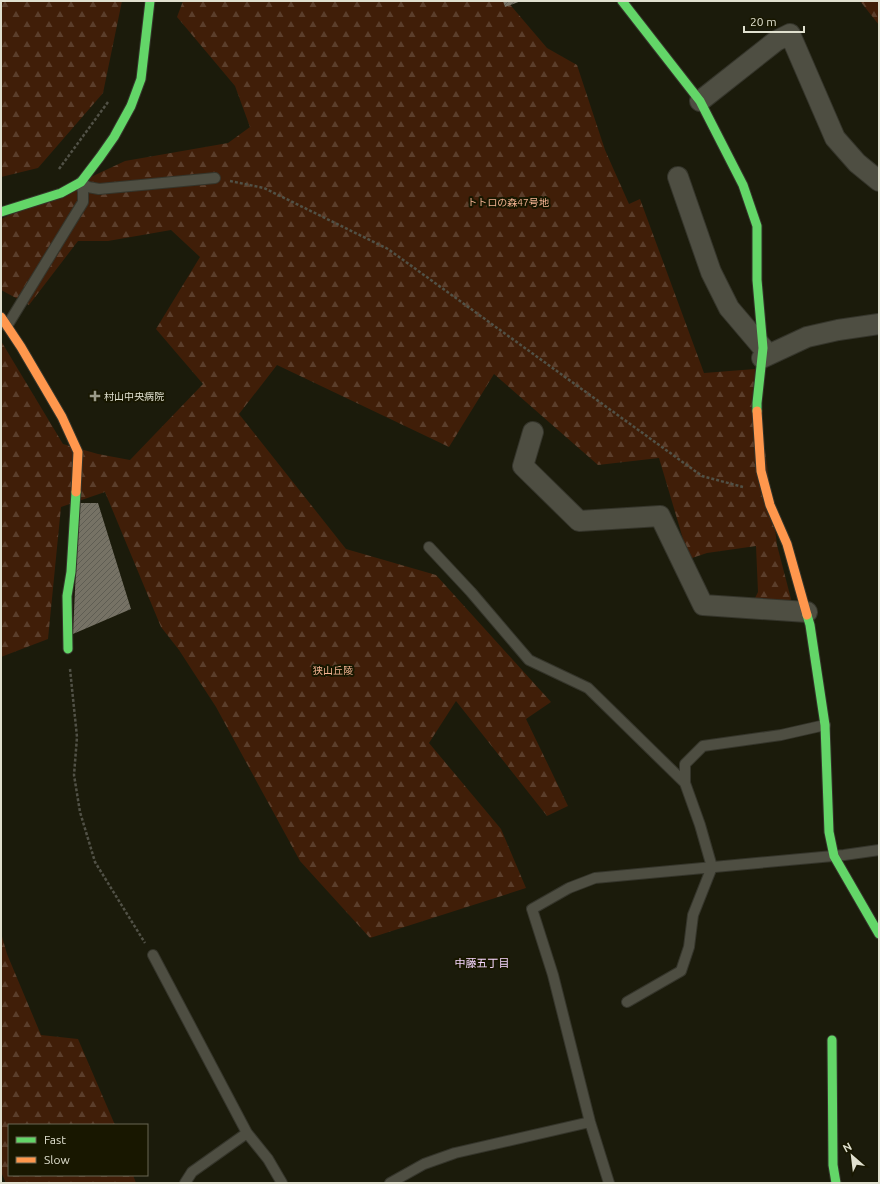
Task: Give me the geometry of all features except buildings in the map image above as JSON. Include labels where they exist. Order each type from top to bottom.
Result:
[{"type":"street","points":[[1,212],[61,193],[81,182],[114,137],[132,106],[142,72],[150,1]]},
{"type":"street","points":[[622,1],[700,101],[743,185],[757,226],[757,280],[762,353],[757,402],[761,471],[770,505],[787,544],[810,625],[825,725],[829,832],[834,856],[879,934]]},
{"type":"street","points":[[700,101],[776,40],[790,34],[835,138],[858,164],[879,181]]},
{"type":"street","points":[[678,177],[711,272],[729,308],[762,353]]},
{"type":"street","points":[[4,322],[22,347],[62,417],[78,452],[71,572],[67,596],[68,649]]},
{"type":"street","points":[[762,353],[807,337],[838,330],[879,324]]},
{"type":"street","points":[[533,432],[523,466],[579,521],[660,516],[702,604],[807,612]]},
{"type":"street","points":[[832,1040],[833,1165],[836,1183]]},
{"type":"lane","points":[[81,182],[88,187],[99,189],[215,178]]},
{"type":"lane","points":[[4,322],[83,202],[81,182]]},
{"type":"lane","points":[[429,547],[471,592],[529,660],[588,688],[685,783]]},
{"type":"lane","points":[[627,1002],[681,971],[689,947],[693,916],[712,867],[700,825],[685,783],[685,764],[702,746],[781,735],[825,725]]},
{"type":"lane","points":[[609,1183],[590,1122],[553,975],[532,909],[568,888],[595,878],[834,856],[879,850]]},
{"type":"lane","points":[[153,955],[247,1134],[268,1159],[282,1183]]},
{"type":"lane","points":[[390,1183],[424,1164],[455,1153],[590,1122]]},
{"type":"lane","points":[[185,1183],[192,1172],[247,1134]]},
{"type":"path","points":[[56,172],[109,99]]},
{"type":"path","points":[[215,178],[264,188],[388,249],[702,476],[767,493]]},
{"type":"path","points":[[68,649],[77,737],[74,775],[80,812],[95,862],[153,955]]},
{"type":"green space","points":[[1,1],[122,1],[103,93],[38,168],[1,177]]},
{"type":"green space","name":"狭山丘陵","points":[[183,1],[507,1],[547,48],[577,65],[605,150],[629,204],[640,199],[704,373],[755,369],[777,545],[791,599],[790,601],[755,598],[758,592],[756,546],[707,553],[689,559],[659,458],[598,465],[494,374],[449,447],[277,365],[239,414],[346,549],[436,575],[551,702],[526,719],[568,806],[547,816],[456,701],[429,743],[501,829],[526,888],[370,938],[300,861],[216,707],[179,650],[161,627],[105,492],[61,507],[48,639],[1,657],[1,341],[63,444],[98,454],[130,460],[203,384],[156,329],[200,257],[171,230],[108,241],[78,241],[29,305],[1,290],[1,219],[125,161],[228,143],[250,127],[235,86],[177,17]]},
{"type":"green space","points":[[860,1],[879,1],[879,25]]},
{"type":"green space","points":[[1,933],[7,954],[41,1035],[78,1039],[115,1124],[8,1124],[8,1176],[133,1176],[136,1183],[6,1183],[1,1172]]},
{"type":"traffic: fast","points":[[1,212],[61,193],[81,182],[100,157],[114,137],[131,106],[141,79],[150,1]]},
{"type":"traffic: fast","points":[[622,1],[700,101],[743,185],[757,226],[757,280],[763,348],[757,411]]},
{"type":"traffic: fast","points":[[68,649],[67,596],[71,572],[76,492]]},
{"type":"traffic: fast","points":[[807,615],[810,625],[825,725],[829,832],[834,856],[879,934]]},
{"type":"traffic: fast","points":[[832,1040],[833,1165],[836,1183]]},
{"type":"traffic: slow","points":[[1,317],[21,347],[62,417],[78,452],[76,492]]},
{"type":"traffic: slow","points":[[757,411],[761,471],[770,505],[787,544],[807,615]]},
{"type":"place","name":"村山中央病院","points":[[95,396]]},
{"type":"district","name":"中藤五丁目","points":[[482,963]]},
{"type":"park label","name":"トトロの森47号地","points":[[508,202]]}]
